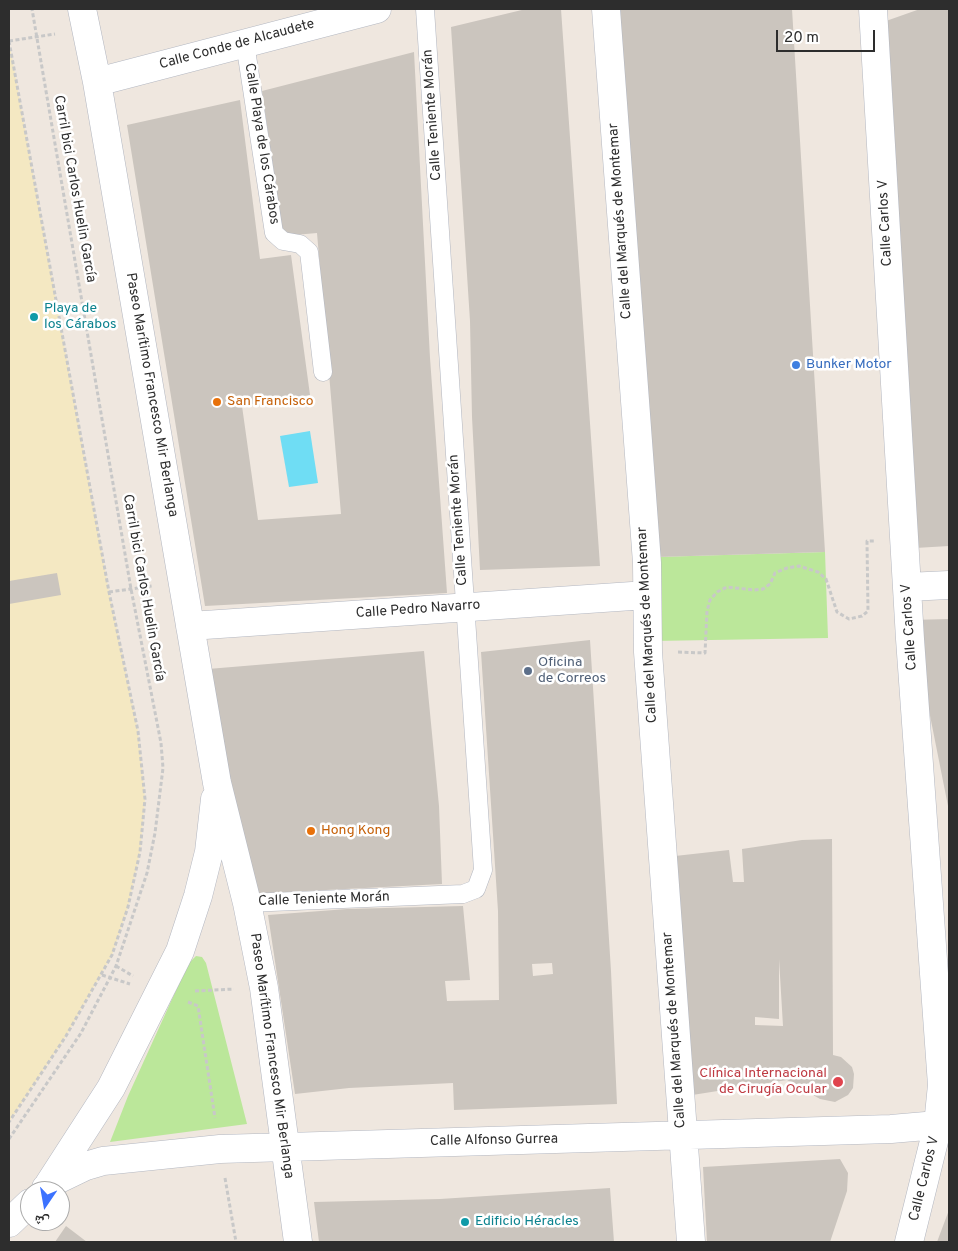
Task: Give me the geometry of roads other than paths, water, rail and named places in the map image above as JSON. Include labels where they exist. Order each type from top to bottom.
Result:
[{"type":"street","name":"Calle Conde de Alcaudete","points":[[97,82],[377,9]]},
{"type":"street","name":"Calle del Marqués de Montemar","points":[[606,9],[647,563],[648,652],[691,1242]]},
{"type":"street","name":"Calle Carlos V","points":[[873,9],[907,588],[944,1124],[909,1242]]},
{"type":"street","name":"Paseo Marítimo Francesco Mir Berlanga","points":[[84,20],[97,82],[217,782],[247,903],[296,1146],[298,1242]]},
{"type":"street","points":[[907,588],[949,585]]},
{"type":"street","name":"Calle Pedro Navarro","points":[[190,626],[647,595]]},
{"type":"street","name":"Paseo Marítimo Francesco Mir Berlanga","points":[[49,1181],[107,1095],[180,952],[198,896],[209,852],[217,782]]},
{"type":"street","name":"Calle Alfonso Gurrea","points":[[61,1181],[80,1169],[103,1161],[220,1149],[891,1129],[944,1124]]},
{"type":"street","name":"Paseo Marítimo Francesco Mir Berlanga","points":[[9,1223],[20,1213]]},
{"type":"lane","name":"Calle Teniente Morán","points":[[247,903],[463,894],[476,889],[483,870],[425,9]]},
{"type":"lane","name":"Calle Playa de los Cárabos","points":[[245,43],[274,233],[283,241],[300,244],[309,252],[323,372]]},
{"type":"water","points":[[310,431],[318,483],[289,487],[280,436]]},
{"type":"place","name":"Playa de los Cárabos","points":[[34,317]]},
{"type":"place","name":"Bunker Motor","points":[[796,365]]},
{"type":"place","name":"San Francisco","points":[[217,402]]},
{"type":"place","name":"Oficina de Correos","points":[[528,671]]},
{"type":"place","name":"Hong Kong","points":[[311,831]]},
{"type":"place","name":"Clínica Internacional de Cirugía Ocular","points":[[838,1082]]},
{"type":"place","name":"Edificio Héracles","points":[[465,1222]]}]
